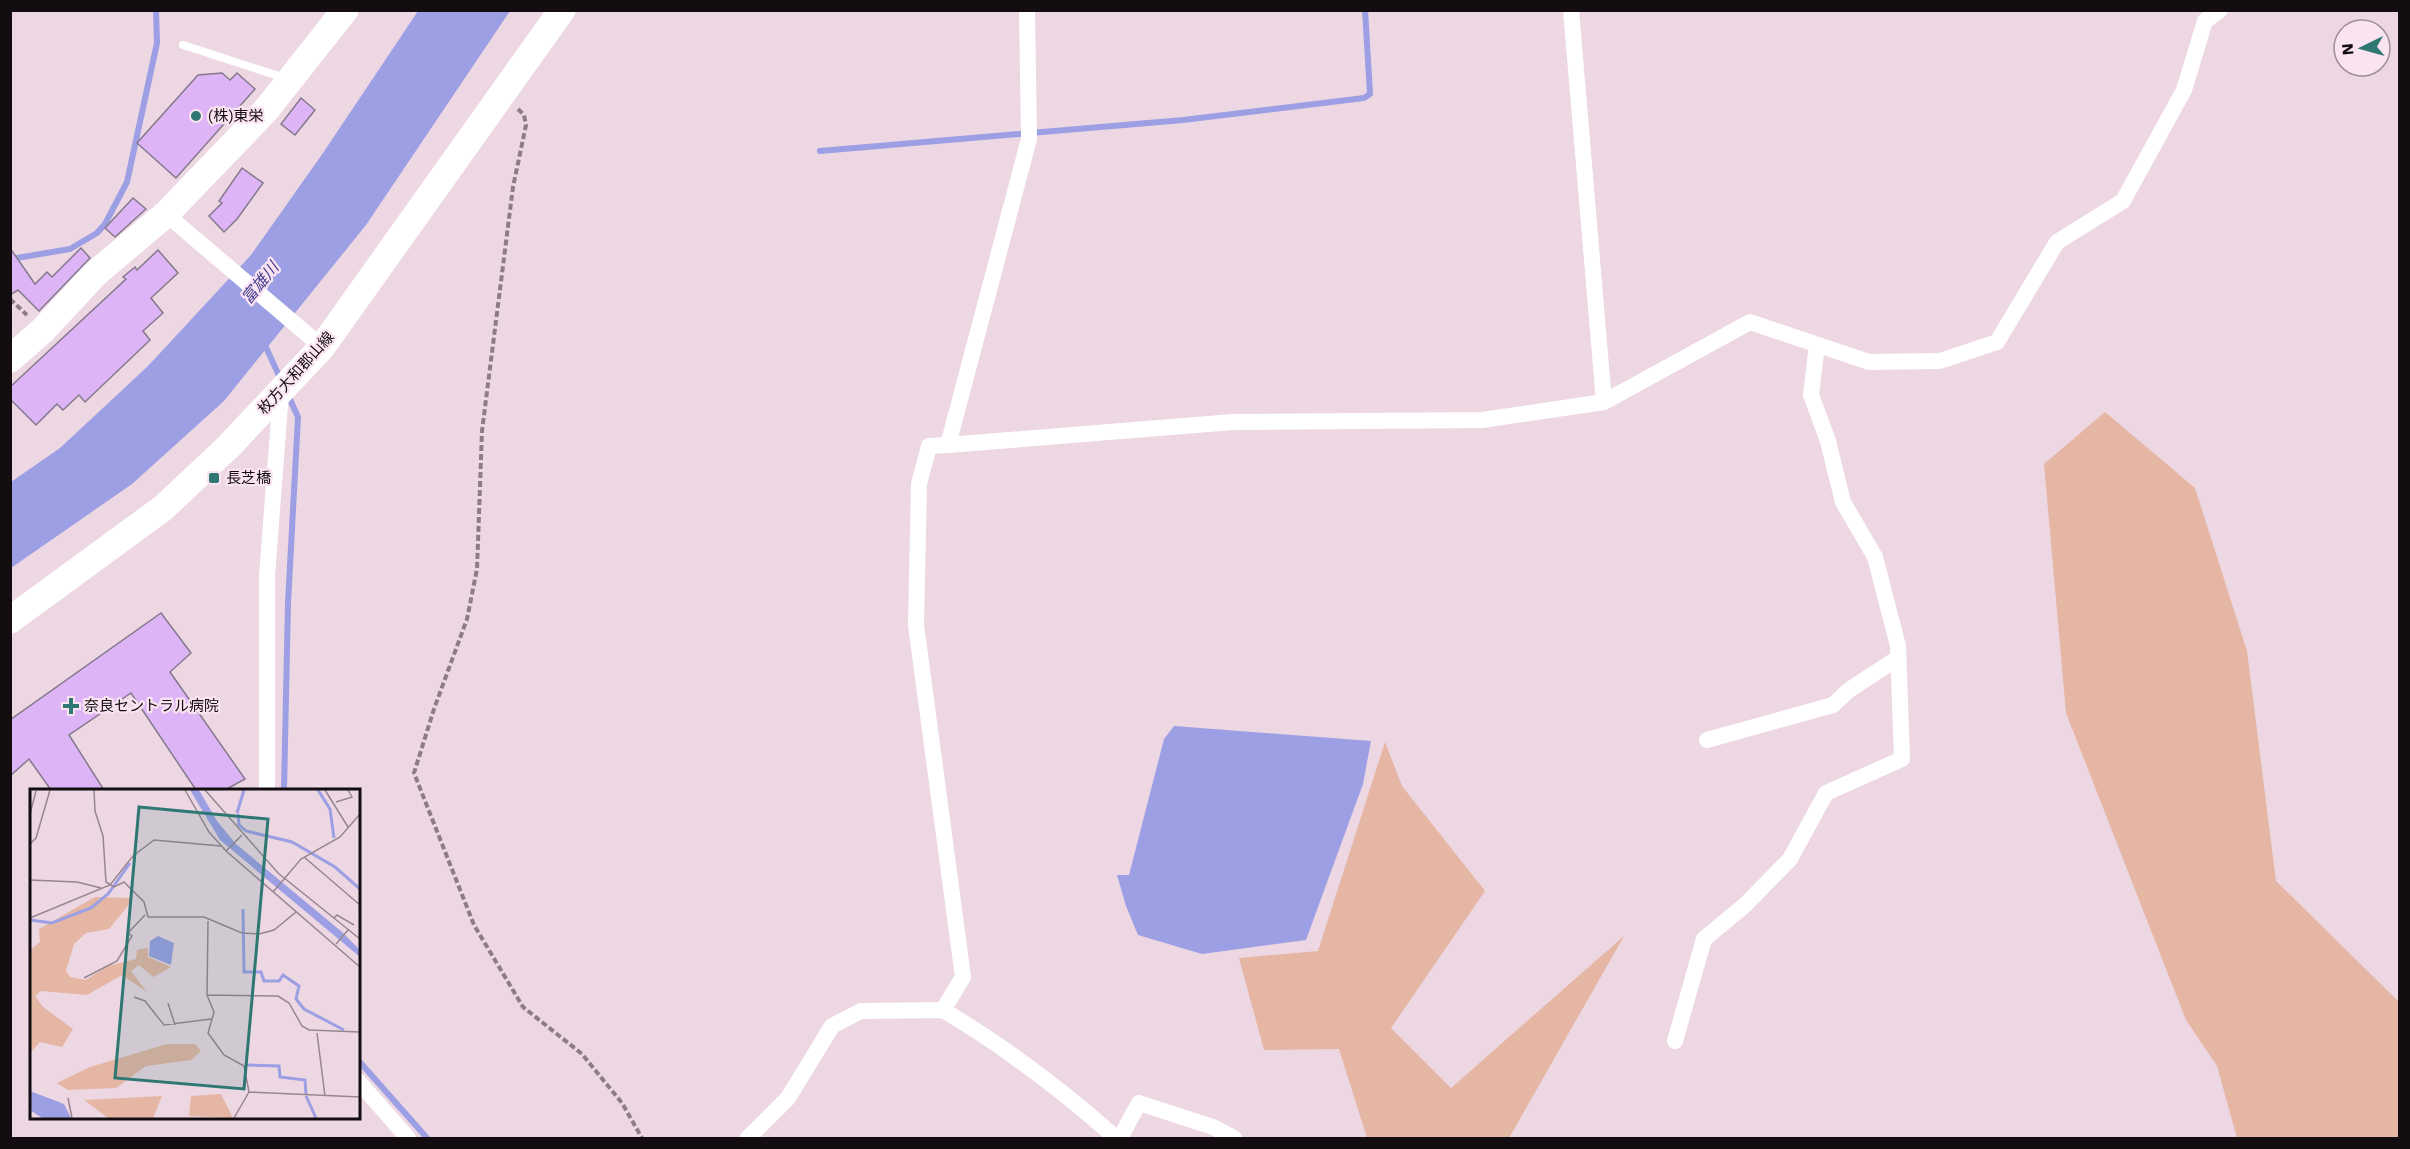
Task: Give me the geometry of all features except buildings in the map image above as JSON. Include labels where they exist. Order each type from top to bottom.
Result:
[{"type":"main road","points":[[10,359],[43,330],[95,274],[165,214],[266,110],[345,10]]},
{"type":"main road","name":"枚方大和郡山線","points":[[10,620],[163,508],[228,447],[281,391],[315,340],[502,95],[562,10]]},
{"type":"street","points":[[948,445],[1029,139],[1027,10]]},
{"type":"street","points":[[1571,10],[1604,402]]},
{"type":"street","points":[[943,1010],[963,977],[916,624],[920,484],[930,446],[1233,422],[1482,420],[1604,402],[1750,322],[1869,362],[1940,362],[1997,342],[2057,242],[2123,201],[2184,90],[2205,21],[2220,10]]},
{"type":"street","points":[[165,214],[315,340]]},
{"type":"street","points":[[1675,1041],[1704,939],[1745,905],[1790,859],[1826,793],[1902,759],[1898,646],[1875,557],[1843,502],[1828,441],[1811,395],[1816,345]]},
{"type":"street","points":[[267,789],[267,576],[281,391]]},
{"type":"street","points":[[1707,740],[1833,705],[1849,690],[1898,658]]},
{"type":"street","points":[[748,1138],[788,1098],[832,1026],[861,1011],[943,1010],[1011,1053],[1116,1138]]},
{"type":"street","points":[[360,1083],[408,1138]]},
{"type":"street","points":[[1120,1138],[1138,1103],[1213,1127],[1234,1138]]},
{"type":"lane","points":[[183,45],[290,80]]},
{"type":"path","points":[[502,95],[524,115],[526,125],[513,187],[482,431],[477,569],[468,619],[434,709],[414,773],[474,925],[523,1007],[582,1054],[622,1103],[642,1138]]},
{"type":"shaded area","points":[[2105,412],[2195,488],[2247,651],[2276,881],[2399,1002],[2399,1138],[2237,1138],[2217,1066],[2186,1020],[2066,713],[2044,464]]},
{"type":"shaded area","points":[[1385,742],[1402,786],[1485,891],[1391,1028],[1451,1088],[1624,936],[1509,1138],[1367,1138],[1339,1049],[1264,1050],[1239,958],[1318,951]]},
{"type":"water","name":"富雄川","points":[[418,11],[510,11],[366,225],[224,401],[132,484],[11,568],[11,482],[60,448],[148,366],[251,255],[323,153]]},
{"type":"water","points":[[1174,726],[1371,741],[1363,784],[1306,940],[1202,954],[1138,935],[1117,875],[1129,875],[1164,739]]},
{"type":"waterway","points":[[11,259],[70,249],[97,233],[105,224],[127,182],[157,43],[156,10]]},
{"type":"waterway","points":[[820,151],[1183,120],[1364,98],[1370,94],[1365,10]]},
{"type":"waterway","points":[[264,343],[281,380]]},
{"type":"waterway","points":[[284,789],[288,603],[298,417],[288,395]]},
{"type":"waterway","points":[[360,1062],[427,1138]]},
{"type":"place","name":"(株)東栄","points":[[196,116]]},
{"type":"place","name":"長芝橋","points":[[214,478]]},
{"type":"place","name":"奈良セントラル病院","points":[[71,706]]}]
